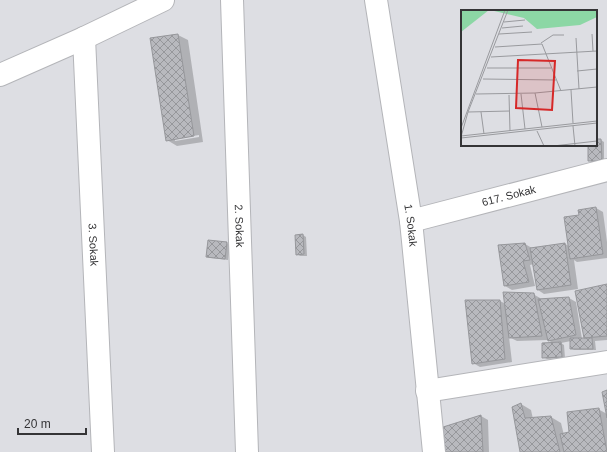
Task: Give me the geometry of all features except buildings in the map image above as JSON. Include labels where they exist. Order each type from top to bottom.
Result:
[{"type":"street","points":[[0,75],[84,38],[163,0]]},
{"type":"street","name":"2. Sokak","points":[[232,0],[247,452]]},
{"type":"street","name":"1. Sokak","points":[[376,0],[411,221],[434,452]]},
{"type":"street","name":"3. Sokak","points":[[84,38],[103,452]]},
{"type":"street","name":"617. Sokak","points":[[411,221],[607,170]]},
{"type":"street","points":[[428,391],[607,362]]}]
